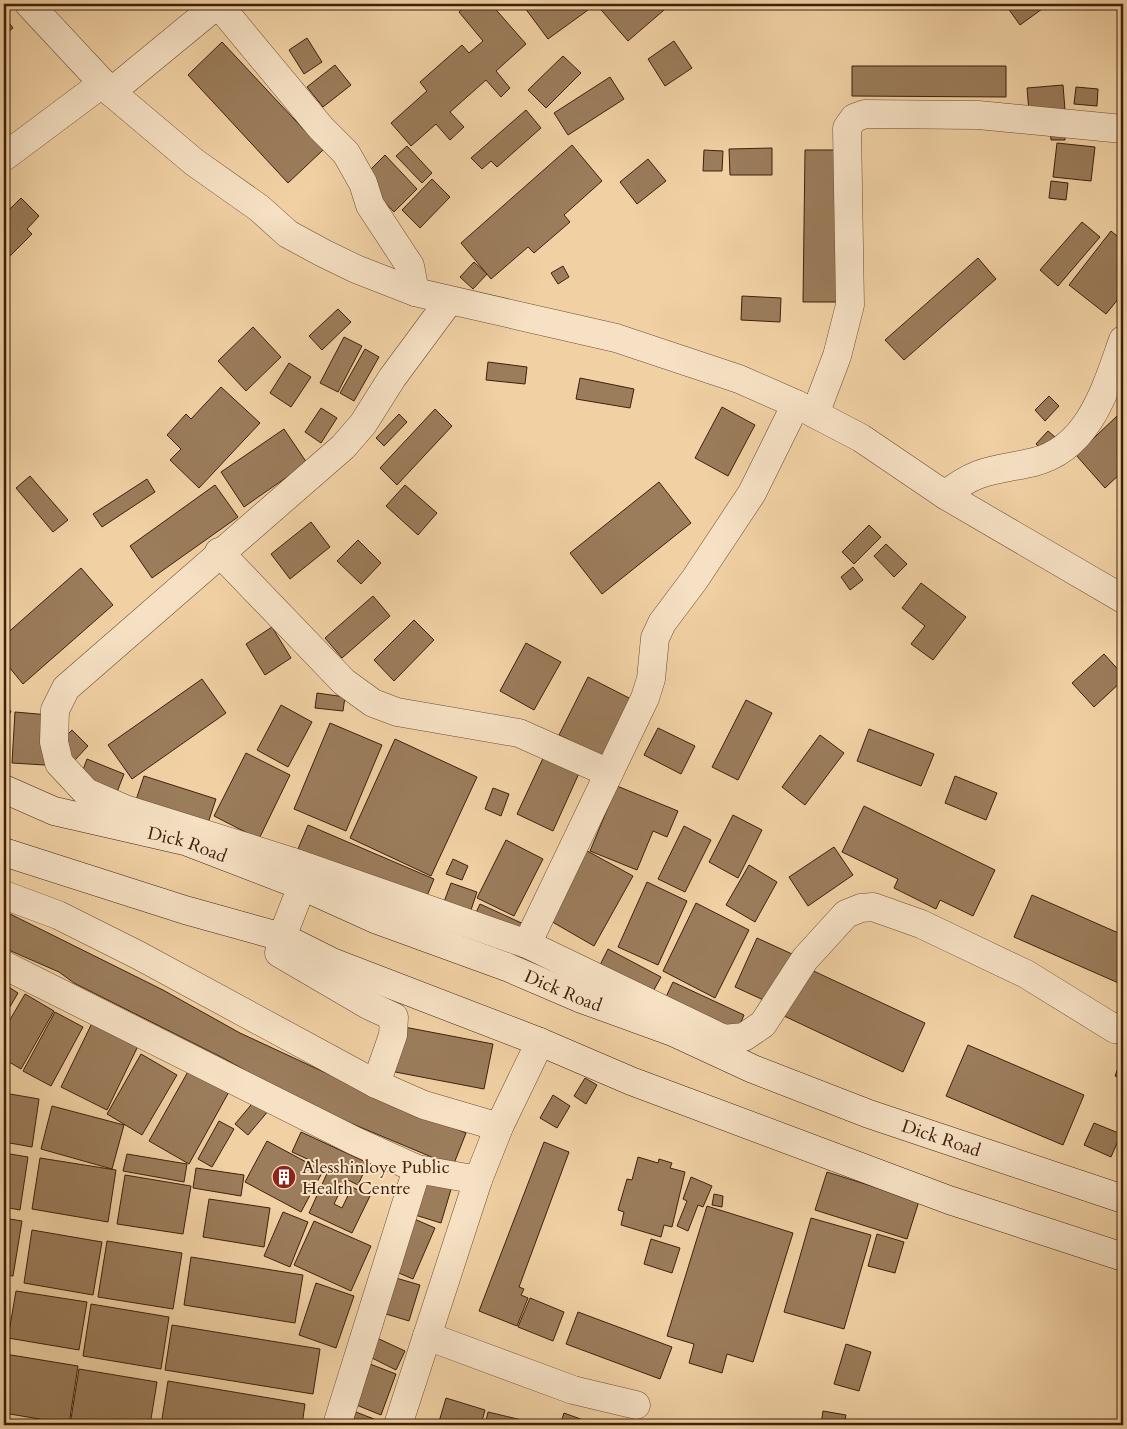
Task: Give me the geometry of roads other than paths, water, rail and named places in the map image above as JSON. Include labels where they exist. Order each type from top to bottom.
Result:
[{"type":"street","points":[[29,4],[107,87],[194,162],[259,208],[288,234],[356,269],[415,292],[616,338],[739,379],[805,409],[861,438],[946,495],[1123,599]]},
{"type":"street","points":[[7,149],[107,87],[218,4],[320,128],[346,153],[362,183],[370,205],[410,266],[415,292]]},
{"type":"street","points":[[526,944],[645,698],[651,679],[654,638],[662,622],[695,579],[752,493],[838,356],[850,306],[847,128],[854,118],[865,114],[978,115],[1123,129]]},
{"type":"street","points":[[449,301],[392,378],[363,424],[343,447],[219,552],[66,688],[55,710],[54,742],[59,763],[86,792],[124,809],[290,861],[526,944],[724,1039],[744,1037],[763,1024],[805,960],[846,914],[861,908],[873,908],[921,924],[1026,974],[1115,1030],[1123,1025]]},
{"type":"street","points":[[946,495],[976,474],[1036,461],[1055,453],[1068,444],[1097,410],[1123,340]]},
{"type":"street","points":[[219,552],[344,682],[373,703],[397,712],[519,733],[608,773]]},
{"type":"street","name":"Dick Road","points":[[4,789],[54,811],[185,841],[302,886],[375,920],[507,967],[579,998],[673,1032],[753,1069],[869,1114],[1123,1199]]},
{"type":"street","points":[[4,852],[185,910],[282,937],[332,962],[540,1042],[631,1080],[949,1200],[1123,1258]]},
{"type":"street","points":[[302,886],[282,937],[279,953],[368,1005],[394,1016],[393,1035],[376,1084]]},
{"type":"street","points":[[4,895],[58,914],[138,955],[376,1084],[424,1105],[499,1127]]},
{"type":"street","points":[[4,965],[346,1137],[417,1169],[478,1180]]},
{"type":"street","points":[[398,1425],[478,1180],[499,1127],[540,1042]]},
{"type":"street","points":[[337,1425],[417,1169]]},
{"type":"street","points":[[427,1336],[573,1390],[636,1405]]},
{"type":"place","name":"Alesshinloye Public Health Centre","points":[[284,1177]]}]
